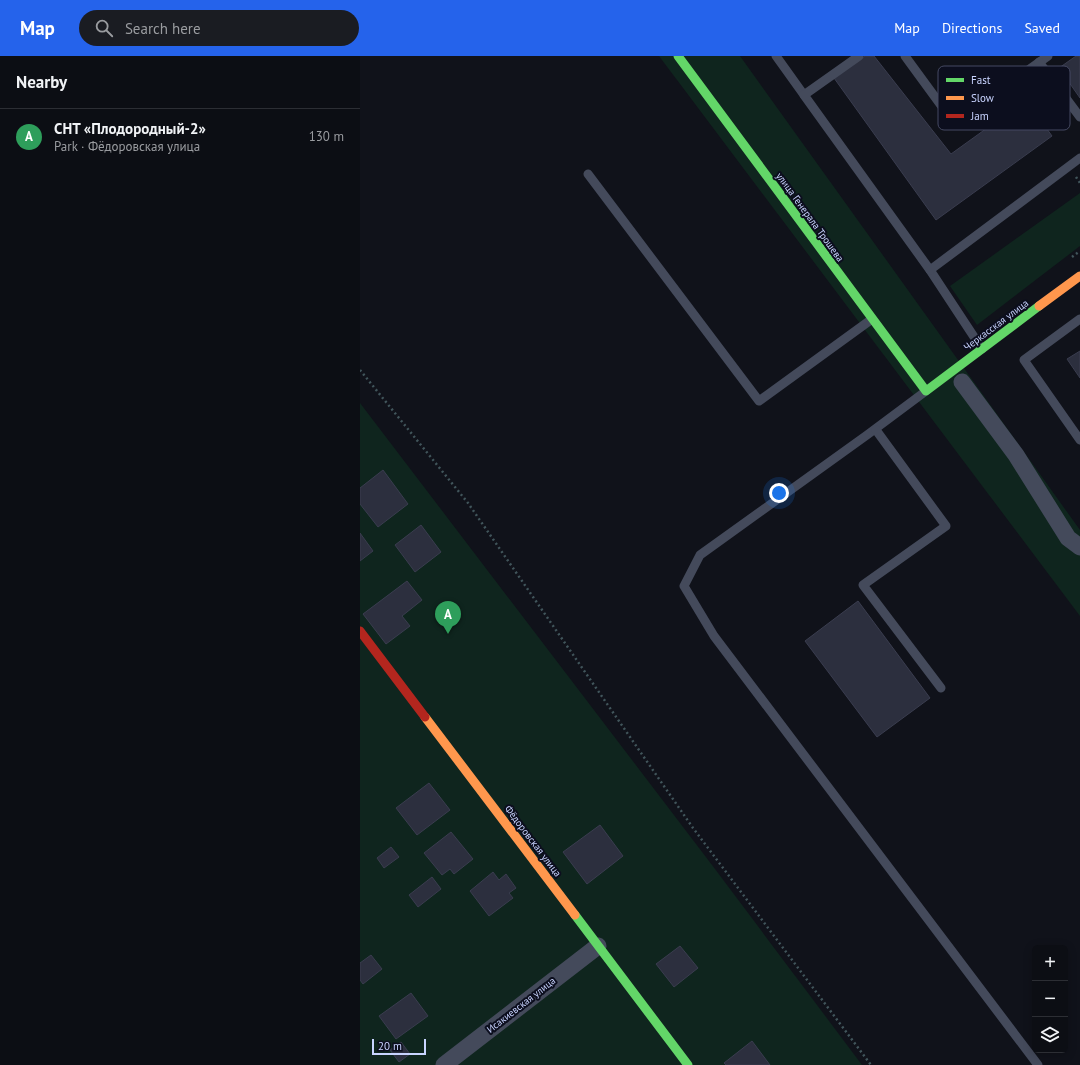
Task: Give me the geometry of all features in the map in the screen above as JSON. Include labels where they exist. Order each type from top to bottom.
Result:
[{"type":"street","name":"улица Генерала Трошева","points":[[678,56],[926,392]]},
{"type":"street","name":"Черкасская улица","points":[[926,392],[1080,276]]},
{"type":"street","points":[[962,382],[1016,455],[1068,538],[1080,547]]},
{"type":"street","name":"Фёдоровская улица","points":[[360,631],[688,1065]]},
{"type":"street","name":"Исакиевская улица","points":[[444,1065],[598,946]]},
{"type":"lane","points":[[776,56],[930,270],[982,349]]},
{"type":"lane","points":[[804,95],[859,56]]},
{"type":"lane","points":[[905,56],[938,101]]},
{"type":"lane","points":[[1033,66],[1048,56]]},
{"type":"lane","points":[[1039,62],[1042,66]]},
{"type":"lane","points":[[1070,104],[1080,117]]},
{"type":"lane","points":[[930,270],[1080,158]]},
{"type":"lane","points":[[588,174],[759,401],[872,319]]},
{"type":"lane","points":[[1080,319],[1024,360],[1080,440]]},
{"type":"lane","points":[[926,392],[876,430],[700,555],[684,586],[714,636],[1038,1065]]},
{"type":"lane","points":[[876,430],[946,526],[863,585],[941,688]]},
{"type":"path","points":[[360,370],[468,503],[693,828],[871,1065]]},
{"type":"green space","points":[[659,56],[740,56],[1080,530],[1080,616]]},
{"type":"green space","points":[[1080,193],[1080,246],[977,325],[950,286]]},
{"type":"green space","points":[[360,403],[712,865],[862,1065],[360,1065]]},
{"type":"building","points":[[865,56],[874,56],[951,154],[984,130],[1048,130],[1052,136],[936,220],[834,78]]},
{"type":"building","points":[[1076,56],[1080,56],[1080,98],[1070,84],[1070,66],[1062,66]]},
{"type":"building","points":[[1080,351],[1080,378],[1067,359]]},
{"type":"building","points":[[383,470],[408,504],[378,527],[360,504],[360,488]]},
{"type":"building","points":[[421,525],[441,552],[415,572],[395,545]]},
{"type":"building","points":[[360,533],[373,551],[360,561]]},
{"type":"building","points":[[407,581],[422,600],[402,616],[410,626],[386,644],[363,614]]},
{"type":"building","points":[[858,601],[930,698],[877,737],[805,641]]},
{"type":"building","points":[[429,783],[450,810],[417,835],[396,808]]},
{"type":"building","points":[[600,825],[623,856],[587,884],[563,852]]},
{"type":"building","points":[[451,832],[473,859],[454,874],[450,869],[442,875],[424,853]]},
{"type":"building","points":[[391,847],[399,857],[384,868],[377,858]]},
{"type":"building","points":[[493,872],[499,880],[506,874],[516,888],[509,893],[513,898],[489,916],[470,891]]},
{"type":"building","points":[[432,877],[441,889],[418,907],[409,895]]},
{"type":"building","points":[[680,946],[698,968],[674,987],[656,964]]},
{"type":"building","points":[[371,955],[382,969],[363,984],[360,980],[360,963]]},
{"type":"building","points":[[411,993],[428,1016],[396,1039],[379,1016]]},
{"type":"building","points":[[752,1041],[770,1065],[726,1065],[724,1063]]},
{"type":"building","points":[[401,1042],[410,1054],[399,1062],[390,1050]]},
{"type":"traffic: fast","points":[[678,56],[926,391],[1039,306]]},
{"type":"traffic: fast","points":[[575,915],[688,1065]]},
{"type":"traffic: slow","points":[[1039,306],[1080,276]]},
{"type":"traffic: slow","points":[[425,717],[575,915]]},
{"type":"traffic: jam","points":[[360,631],[425,717]]},
{"type":"place","name":"СНТ «Плодородный-2»","points":[[448,634]]}]
